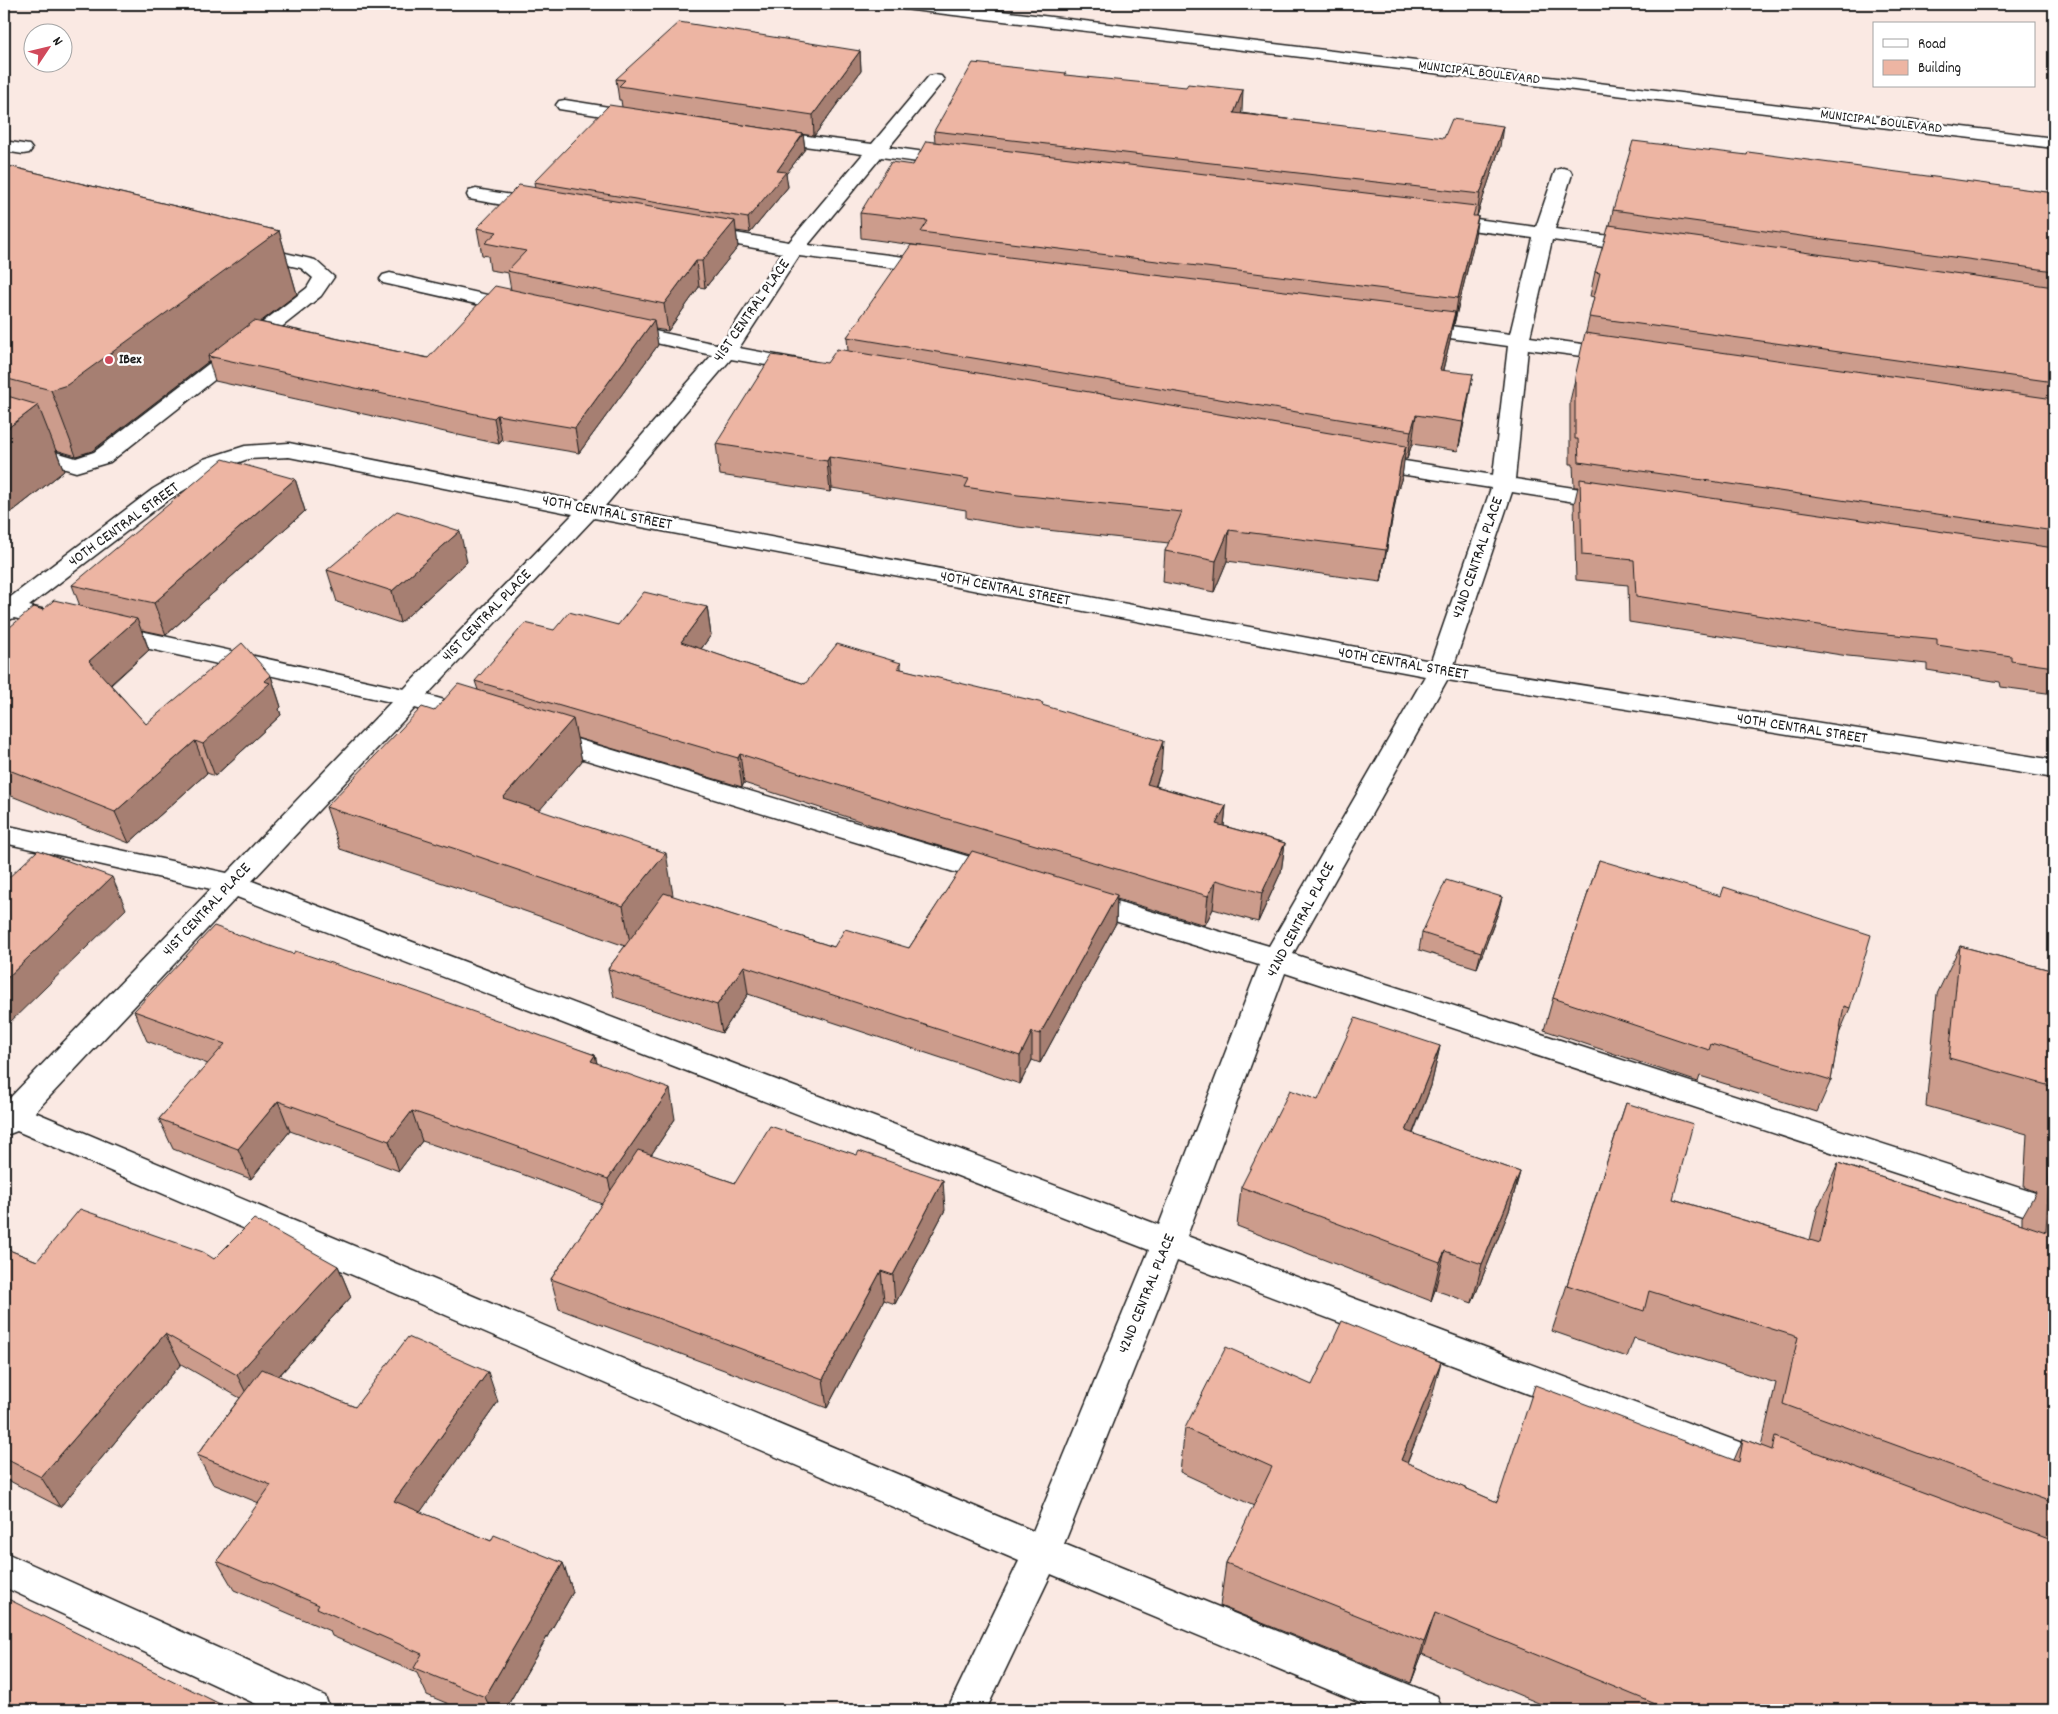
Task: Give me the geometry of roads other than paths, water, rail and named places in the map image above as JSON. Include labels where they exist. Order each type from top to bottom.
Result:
[{"type":"street","name":"MUNICIPAL BOULEVARD","points":[[904,4],[2054,143]]},
{"type":"street","name":"41ST CENTRAL PLACE","points":[[7,1117],[590,510],[726,352],[794,249],[935,80]]},
{"type":"street","points":[[565,106],[662,120]]},
{"type":"street","points":[[749,133],[875,152],[974,164]]},
{"type":"street","points":[[4,146],[23,149]]},
{"type":"street","name":"42ND CENTRAL PLACE","points":[[966,1710],[1042,1553],[1168,1243],[1276,959],[1440,671],[1502,485],[1519,340],[1544,232],[1563,174]]},
{"type":"street","points":[[476,195],[563,209]]},
{"type":"street","points":[[1416,217],[1544,232],[1662,249]]},
{"type":"street","points":[[679,229],[794,249],[951,269]]},
{"type":"street","points":[[4,444],[76,465],[102,457],[314,292],[324,277],[308,264],[232,247]]},
{"type":"street","points":[[390,279],[543,313]]},
{"type":"street","points":[[1392,324],[1636,357]]},
{"type":"street","points":[[601,325],[726,352],[824,369]]},
{"type":"street","name":"40TH CENTRAL STREET","points":[[7,612],[161,494],[212,464],[245,454],[289,450],[590,510],[1440,671],[2054,770]]},
{"type":"street","points":[[1345,458],[1502,485],[1631,504]]},
{"type":"street","points":[[7,612],[409,698],[494,724]]},
{"type":"street","points":[[523,732],[1028,884]]},
{"type":"street","points":[[4,834],[232,884],[1168,1243],[1793,1478]]},
{"type":"street","points":[[1057,893],[1276,959],[2054,1212]]},
{"type":"street","points":[[7,1117],[1042,1553],[1423,1710]]},
{"type":"street","points":[[4,1569],[311,1710]]},
{"type":"place","name":"IBex","points":[[109,360]]}]
